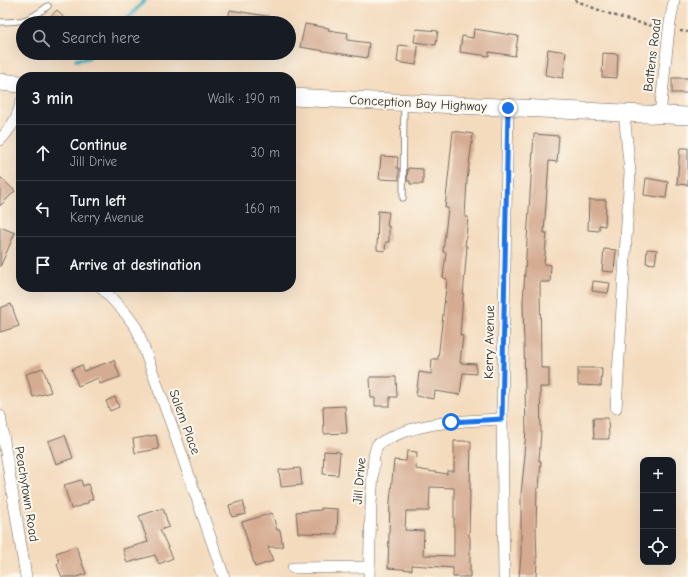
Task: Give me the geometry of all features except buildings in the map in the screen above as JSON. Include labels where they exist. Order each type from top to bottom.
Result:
[{"type":"main road","points":[[0,82],[16,84]]},
{"type":"main road","name":"Conception Bay Highway","points":[[296,96],[688,116]]},
{"type":"street","name":"Battens Road","points":[[660,114],[669,29],[674,0]]},
{"type":"street","name":"Kerry Avenue","points":[[504,577],[502,419],[508,108]]},
{"type":"street","points":[[616,408],[630,172],[624,113]]},
{"type":"street","points":[[0,140],[12,126],[16,119]]},
{"type":"street","name":"Salem Place","points":[[106,292],[127,315],[137,329],[224,577]]},
{"type":"street","name":"Peachytown Road","points":[[0,416],[26,577]]},
{"type":"street","name":"Jill Drive","points":[[369,572],[373,468],[377,445],[397,434],[419,428],[451,422],[502,419]]},
{"type":"street","points":[[293,568],[369,572]]},
{"type":"lane","points":[[35,16],[48,6]]},
{"type":"lane","points":[[0,22],[16,22]]},
{"type":"lane","points":[[403,198],[404,102]]},
{"type":"path","points":[[575,0],[592,8],[622,18],[688,32]]},
{"type":"waterway","points":[[130,16],[145,0]]},
{"type":"route","points":[[451,422],[502,419],[508,108]]}]
